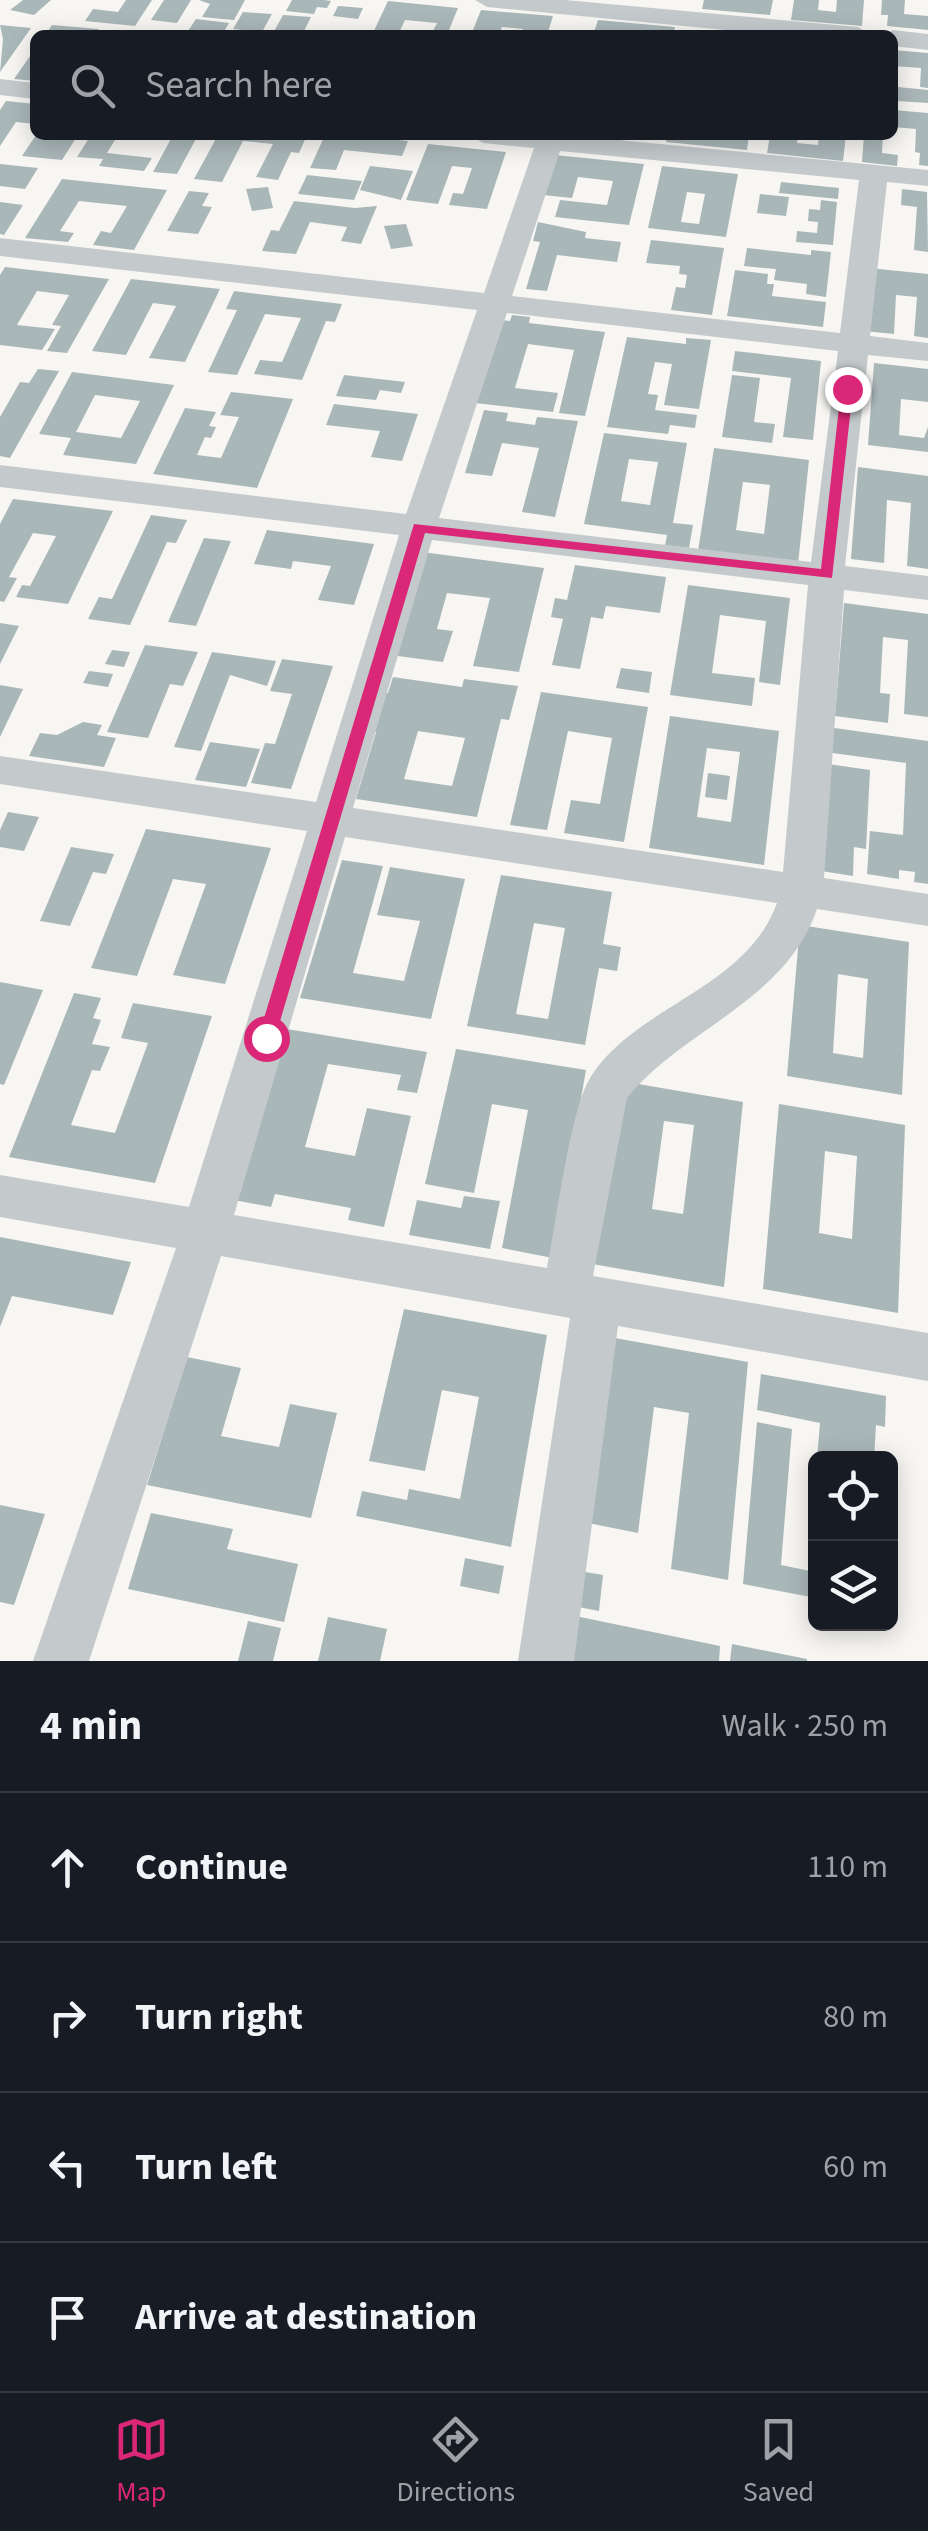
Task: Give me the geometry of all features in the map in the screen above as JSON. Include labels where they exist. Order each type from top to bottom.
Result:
[{"type":"street","points":[[487,0],[592,5],[814,30]]},
{"type":"street","points":[[584,30],[592,5]]},
{"type":"street","points":[[898,39],[928,42]]},
{"type":"street","points":[[0,88],[30,91]]},
{"type":"street","points":[[61,1661],[205,1232],[419,528],[550,140]]},
{"type":"street","points":[[569,140],[928,178]]},
{"type":"street","points":[[546,1661],[606,1091],[630,1062],[706,1010],[769,957],[789,929],[802,892],[827,574],[874,174]]},
{"type":"street","points":[[0,247],[499,300],[928,352]]},
{"type":"street","points":[[0,476],[928,588]]},
{"type":"street","points":[[0,770],[928,910]]},
{"type":"street","points":[[0,1196],[928,1358]]},
{"type":"building","points":[[23,0],[51,0],[34,15],[10,10]]},
{"type":"building","points":[[126,0],[152,0],[135,26],[85,21],[93,9],[118,12]]},
{"type":"building","points":[[164,0],[191,0],[177,23],[151,20]]},
{"type":"building","points":[[199,0],[245,0],[234,20],[202,17],[210,4]]},
{"type":"building","points":[[292,0],[331,1],[327,8],[317,7],[314,14],[286,11]]},
{"type":"building","points":[[704,0],[773,0],[770,15],[702,9]]},
{"type":"building","points":[[794,0],[819,0],[818,10],[836,12],[837,0],[864,0],[862,26],[791,20]]},
{"type":"building","points":[[882,0],[905,0],[904,14],[928,16],[928,30],[887,26],[888,15],[881,15]]},
{"type":"building","points":[[388,1],[458,8],[449,30],[434,30],[437,23],[405,20],[400,30],[374,30]]},
{"type":"building","points":[[338,6],[363,8],[358,19],[333,16]]},
{"type":"building","points":[[481,10],[553,16],[549,30],[473,30]]},
{"type":"building","points":[[243,12],[272,14],[263,30],[233,29]]},
{"type":"building","points":[[283,15],[311,17],[304,30],[275,30]]},
{"type":"building","points":[[196,19],[229,23],[225,30],[189,30]]},
{"type":"building","points":[[598,20],[675,27],[674,30],[595,30]]},
{"type":"building","points":[[0,25],[31,28],[0,72],[3,39]]},
{"type":"building","points":[[52,25],[99,29],[98,30],[48,30]]},
{"type":"building","points":[[898,50],[928,53],[928,88],[920,87],[921,68],[898,66]]},
{"type":"building","points":[[30,56],[30,81],[14,79]]},
{"type":"building","points":[[898,87],[928,90],[928,103],[898,101]]},
{"type":"building","points":[[6,101],[30,103],[30,123],[16,122],[0,146],[0,110]]},
{"type":"building","points":[[898,110],[928,113],[928,166],[919,165],[916,129],[898,127]]},
{"type":"building","points":[[33,140],[75,140],[62,160],[22,156]]},
{"type":"building","points":[[88,140],[115,140],[107,153],[152,158],[144,171],[99,166],[103,159],[77,157]]},
{"type":"building","points":[[170,140],[195,140],[177,174],[153,172]]},
{"type":"building","points":[[215,140],[305,140],[299,153],[291,152],[278,180],[256,177],[273,144],[243,141],[222,182],[194,179]]},
{"type":"building","points":[[323,140],[408,141],[402,156],[344,150],[336,170],[310,168]]},
{"type":"building","points":[[667,140],[748,140],[747,150]]},
{"type":"building","points":[[769,140],[818,145],[818,140],[845,140],[843,161],[767,153]]},
{"type":"building","points":[[864,140],[883,140],[882,153],[898,155],[897,166],[862,162]]},
{"type":"building","points":[[428,144],[506,152],[487,209],[449,205],[453,193],[463,194],[472,168],[452,166],[438,204],[406,200]]},
{"type":"building","points":[[555,155],[644,164],[629,225],[555,217],[560,200],[607,205],[613,181],[578,177],[572,198],[543,195]]},
{"type":"building","points":[[0,164],[38,168],[25,189],[0,186]]},
{"type":"building","points":[[370,166],[413,171],[401,200],[360,190]]},
{"type":"building","points":[[662,166],[738,174],[726,237],[648,228]],"holes":[[[687,192],[705,194],[699,224],[681,222]]]},
{"type":"building","points":[[307,175],[362,181],[354,200],[298,194]]},
{"type":"building","points":[[62,179],[167,190],[134,250],[93,245],[101,231],[111,233],[127,206],[79,201],[60,231],[74,233],[68,242],[25,238]]},
{"type":"building","points":[[781,182],[839,188],[838,199],[779,193]]},
{"type":"building","points":[[268,187],[273,208],[252,211],[246,189]]},
{"type":"building","points":[[902,189],[927,192],[928,252],[914,250],[917,207],[901,205]]},
{"type":"building","points":[[189,191],[209,193],[202,206],[212,207],[198,234],[167,231]]},
{"type":"building","points":[[760,194],[789,197],[786,216],[757,213]]},
{"type":"building","points":[[821,200],[837,202],[833,245],[796,242],[797,231],[817,233],[818,222],[808,221],[809,209],[820,210]]},
{"type":"building","points":[[294,201],[355,208],[377,206],[361,244],[341,241],[347,227],[310,222],[296,254],[262,251],[271,230],[279,231]]},
{"type":"building","points":[[0,202],[23,205],[4,235],[0,234]]},
{"type":"building","points":[[538,222],[586,232],[585,238],[621,242],[617,262],[557,255],[547,291],[526,289],[540,242],[533,241]]},
{"type":"building","points":[[406,224],[413,246],[391,249],[384,226]]},
{"type":"building","points":[[651,240],[724,248],[712,315],[671,310],[676,287],[685,288],[687,275],[679,274],[680,266],[646,263]]},
{"type":"building","points":[[747,248],[811,255],[811,250],[831,252],[826,297],[806,294],[807,284],[774,280],[776,269],[744,266]]},
{"type":"building","points":[[5,267],[109,279],[67,353],[47,351],[61,326],[52,325],[69,295],[37,291],[17,325],[55,329],[42,350],[0,345],[0,275]]},
{"type":"building","points":[[869,268],[928,274],[928,338],[914,336],[917,297],[896,295],[894,334],[864,331]]},
{"type":"building","points":[[735,270],[768,274],[767,284],[774,284],[772,296],[826,302],[823,327],[727,316]]},
{"type":"building","points":[[131,279],[220,289],[185,362],[149,358],[176,306],[153,303],[126,355],[92,351]]},
{"type":"building","points":[[234,291],[342,304],[335,322],[326,321],[302,380],[254,374],[260,360],[282,362],[301,318],[265,314],[237,375],[208,372],[237,310],[226,309]]},
{"type":"building","points":[[512,315],[530,317],[529,323],[605,332],[585,416],[559,413],[574,350],[528,344],[515,388],[558,393],[553,412],[475,403],[501,320],[510,321]]},
{"type":"building","points":[[627,337],[686,344],[686,338],[711,340],[699,409],[664,405],[672,364],[655,362],[648,394],[658,395],[655,410],[697,415],[695,428],[670,425],[668,434],[607,427]]},
{"type":"building","points":[[735,351],[821,361],[813,440],[783,437],[791,378],[732,371]]},
{"type":"building","points":[[874,363],[928,369],[928,402],[901,399],[899,435],[924,438],[928,427],[928,452],[868,445]]},
{"type":"building","points":[[38,369],[59,371],[10,458],[0,456],[0,417],[20,382],[29,383]]},
{"type":"building","points":[[72,372],[174,385],[136,464],[63,455],[71,438],[39,434]],"holes":[[[95,395],[140,401],[121,438],[76,432]]]},
{"type":"building","points":[[344,375],[405,382],[401,393],[380,390],[376,400],[336,396]]},
{"type":"building","points":[[732,375],[760,378],[754,422],[775,424],[772,443],[722,437]]},
{"type":"building","points":[[231,392],[293,399],[257,488],[153,474],[185,408],[216,412],[209,426],[216,427],[211,438],[205,437],[197,455],[221,458],[239,417],[220,415]]},
{"type":"building","points":[[334,404],[418,414],[402,461],[371,457],[380,431],[326,425]]},
{"type":"building","points":[[484,410],[508,413],[506,421],[535,425],[537,417],[578,421],[555,517],[522,512],[539,448],[502,443],[492,476],[465,473]]},
{"type":"building","points":[[604,433],[687,443],[673,523],[693,525],[689,548],[665,545],[667,535],[584,524]],"holes":[[[629,459],[658,462],[650,505],[621,501]]]},
{"type":"building","points":[[714,448],[809,460],[798,564],[698,551]],"holes":[[[743,482],[770,485],[764,534],[736,530]]]},
{"type":"building","points":[[858,467],[928,476],[928,569],[907,566],[911,503],[887,500],[884,563],[851,559]]},
{"type":"building","points":[[13,499],[113,511],[68,604],[16,597],[22,585],[30,586],[56,536],[33,533],[9,577],[17,578],[4,602],[0,601],[0,524]]},
{"type":"building","points":[[151,515],[187,520],[176,543],[167,542],[130,625],[88,619],[99,597],[112,599]]},
{"type":"building","points":[[267,530],[374,544],[354,605],[318,600],[331,566],[293,561],[291,569],[254,564]]},
{"type":"building","points":[[204,538],[231,541],[196,626],[168,622]]},
{"type":"building","points":[[422,552],[544,568],[519,672],[473,666],[490,598],[447,593],[437,629],[453,631],[443,662],[390,655]]},
{"type":"building","points":[[575,565],[666,577],[660,613],[606,606],[603,619],[591,617],[580,669],[552,665],[563,619],[551,617],[555,598],[567,600]]},
{"type":"building","points":[[688,585],[790,598],[780,685],[759,682],[766,621],[720,615],[712,673],[755,678],[752,706],[670,695]]},
{"type":"building","points":[[844,603],[928,614],[928,717],[904,714],[908,640],[883,637],[880,693],[890,694],[888,723],[835,716]]},
{"type":"building","points":[[0,623],[19,626],[0,664]]},
{"type":"building","points":[[145,645],[198,652],[183,686],[170,684],[148,738],[107,732]]},
{"type":"building","points":[[112,650],[130,652],[124,667],[105,664]]},
{"type":"building","points":[[212,652],[276,661],[267,686],[230,675],[201,751],[174,747]]},
{"type":"building","points":[[282,659],[333,666],[291,789],[251,783],[265,743],[275,744],[292,694],[270,691]]},
{"type":"building","points":[[621,668],[652,672],[649,693],[616,688]]},
{"type":"building","points":[[89,671],[113,674],[108,687],[83,683]]},
{"type":"building","points":[[393,677],[462,687],[464,679],[518,686],[509,720],[501,719],[477,817],[356,799],[376,732],[369,731],[380,692],[388,693]],"holes":[[[418,731],[465,738],[452,786],[404,779]]]},
{"type":"building","points":[[0,685],[23,689],[0,737]]},
{"type":"building","points":[[541,692],[648,707],[624,842],[564,833],[571,800],[600,804],[612,738],[568,731],[547,830],[510,825]]},
{"type":"building","points":[[670,716],[779,731],[764,865],[649,848]],"holes":[[[707,748],[740,752],[731,822],[697,817]]]},
{"type":"building","points":[[83,722],[102,725],[97,735],[116,738],[104,767],[29,756],[40,733],[57,735]]},
{"type":"building","points":[[827,727],[928,741],[928,884],[914,882],[915,872],[899,870],[899,879],[867,874],[870,831],[903,835],[906,763],[825,752]]},
{"type":"building","points":[[210,742],[260,749],[246,787],[195,780]]},
{"type":"building","points":[[828,764],[870,770],[866,849],[854,847],[853,876],[821,871]]},
{"type":"building","points":[[708,773],[730,776],[727,800],[705,797]]},
{"type":"building","points":[[8,812],[39,817],[24,851],[0,847],[0,830]]},
{"type":"building","points":[[146,829],[271,848],[225,984],[173,975],[206,884],[173,879],[137,976],[91,968]]},
{"type":"building","points":[[71,847],[114,854],[106,874],[93,872],[70,926],[40,921]]},
{"type":"building","points":[[342,860],[383,866],[353,973],[404,981],[420,921],[377,915],[390,867],[465,879],[431,1019],[300,998]]},
{"type":"building","points":[[501,875],[612,892],[603,944],[621,947],[617,971],[599,968],[585,1045],[467,1026]],"holes":[[[534,923],[565,928],[548,1019],[516,1014]]]},
{"type":"building","points":[[800,925],[909,942],[902,1095],[787,1076]],"holes":[[[838,974],[868,979],[863,1058],[833,1053]]]},
{"type":"building","points":[[0,982],[43,990],[4,1085],[0,1084]]},
{"type":"building","points":[[74,993],[101,998],[93,1018],[101,1020],[92,1044],[110,1047],[100,1071],[92,1070],[71,1125],[115,1133],[148,1043],[121,1038],[133,1003],[212,1016],[155,1183],[9,1157]]},
{"type":"building","points":[[287,1029],[427,1052],[417,1093],[397,1090],[401,1075],[328,1064],[305,1147],[355,1156],[367,1108],[411,1116],[384,1227],[348,1220],[351,1208],[275,1194],[271,1207],[234,1200]]},
{"type":"building","points":[[456,1049],[586,1070],[553,1258],[502,1248],[528,1110],[492,1104],[474,1193],[425,1184]]},
{"type":"building","points":[[621,1081],[743,1102],[724,1287],[592,1264]],"holes":[[[664,1121],[694,1125],[683,1214],[652,1209]]]},
{"type":"building","points":[[779,1104],[905,1125],[898,1313],[763,1289]],"holes":[[[825,1151],[857,1156],[852,1239],[819,1233]]]},
{"type":"building","points":[[464,1196],[500,1201],[490,1249],[409,1235],[417,1200],[461,1208]]},
{"type":"building","points":[[0,1237],[131,1262],[113,1315],[12,1296],[0,1327]]},
{"type":"building","points":[[404,1309],[547,1335],[511,1547],[356,1516],[362,1491],[407,1500],[409,1489],[460,1499],[479,1397],[442,1390],[425,1471],[369,1461]]},
{"type":"building","points":[[615,1338],[748,1362],[728,1580],[671,1569],[689,1413],[654,1407],[638,1533],[588,1523]]},
{"type":"building","points":[[187,1357],[241,1368],[221,1436],[279,1447],[290,1404],[337,1413],[311,1518],[147,1485]]},
{"type":"building","points":[[761,1374],[886,1396],[885,1427],[876,1425],[874,1451],[818,1451],[820,1423],[757,1410]]},
{"type":"building","points":[[757,1422],[792,1429],[781,1565],[808,1571],[808,1596],[743,1584]]},
{"type":"building","points":[[0,1505],[45,1514],[14,1605],[0,1602]]},
{"type":"building","points":[[151,1513],[233,1529],[227,1549],[298,1564],[284,1622],[128,1589]]},
{"type":"building","points":[[465,1558],[504,1566],[499,1594],[460,1586]]},
{"type":"building","points":[[573,1570],[603,1575],[599,1611],[568,1605]]},
{"type":"building","points":[[566,1614],[720,1646],[719,1661],[559,1661]]},
{"type":"building","points":[[328,1617],[387,1629],[380,1661],[318,1661]]},
{"type":"building","points":[[248,1621],[281,1628],[273,1661],[238,1661]]},
{"type":"building","points":[[732,1644],[807,1659],[807,1661],[730,1661]]},
{"type":"route","points":[[266,1038],[419,528],[827,574],[847,389]]}]
